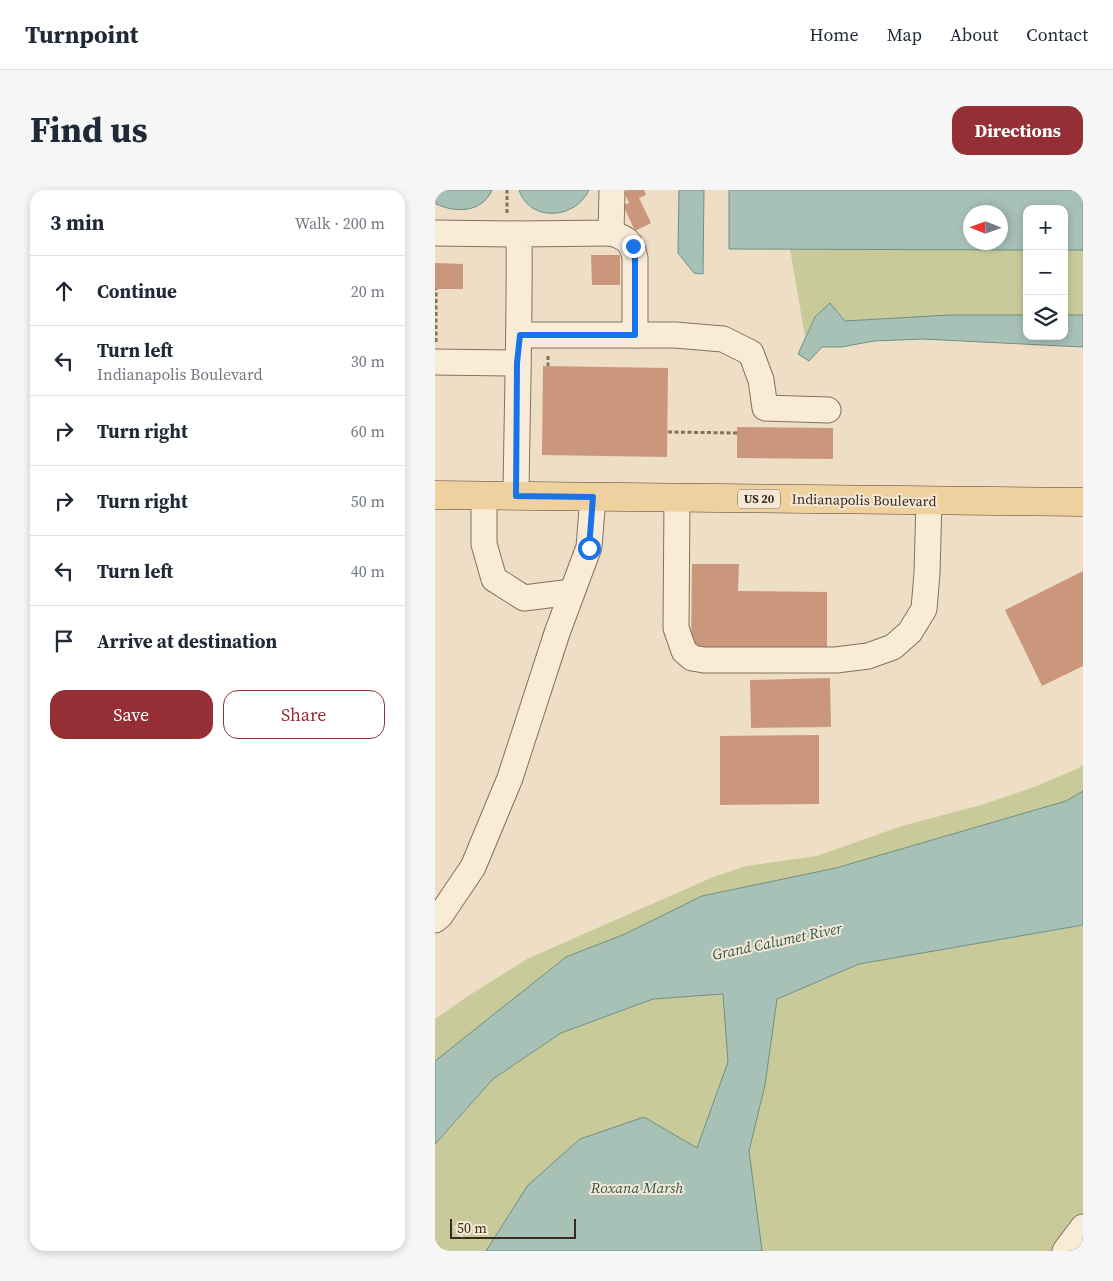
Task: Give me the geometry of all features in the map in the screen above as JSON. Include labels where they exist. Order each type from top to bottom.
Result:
[{"type":"main road","name":"Indianapolis Boulevard","points":[[435,495],[1083,502]]},
{"type":"street","points":[[611,233],[612,190]]},
{"type":"street","points":[[435,234],[611,233],[623,237],[633,246],[635,258],[635,335]]},
{"type":"street","points":[[516,496],[517,363],[520,335],[519,234]]},
{"type":"street","points":[[520,335],[675,335],[723,338],[751,352],[761,380],[765,408],[828,410]]},
{"type":"street","points":[[435,362],[517,363]]},
{"type":"street","points":[[484,496],[484,544],[494,579],[523,598],[572,592]]},
{"type":"street","points":[[435,920],[441,916],[473,867],[510,778],[572,592],[589,548],[593,497]]},
{"type":"street","points":[[677,498],[676,628],[684,651],[692,658],[704,660],[836,660],[868,656],[893,647],[910,632],[924,609],[929,500]]},
{"type":"street","points":[[1065,1251],[1083,1227]]},
{"type":"path","points":[[435,362],[437,289]]},
{"type":"path","points":[[668,432],[737,433]]},
{"type":"green space","points":[[790,249],[1023,250],[1023,315],[949,315],[845,321],[830,303],[815,317],[805,337]]},
{"type":"green space","points":[[1068,250],[1083,250],[1083,315],[1068,315]]},
{"type":"green space","points":[[1083,764],[1083,791],[1066,801],[836,868],[702,896],[625,934],[566,957],[435,1061],[435,1019],[527,959],[711,878],[746,866],[817,856],[902,826],[981,805],[1037,786],[1079,768]]},
{"type":"green space","points":[[1083,925],[1083,1251],[717,1251],[749,1151],[765,1085],[777,999],[859,964]]},
{"type":"green space","points":[[723,994],[729,1062],[697,1149],[648,1120],[610,1251],[435,1251],[435,1144],[493,1079],[561,1033],[653,999]]},
{"type":"water","points":[[435,190],[492,190],[488,198],[482,203],[475,207],[460,210],[436,204]]},
{"type":"water","points":[[519,190],[589,190],[583,200],[574,207],[553,213],[533,208],[525,201]]},
{"type":"water","points":[[679,190],[704,190],[703,274],[694,273],[678,253]]},
{"type":"water","points":[[729,190],[1083,190],[1083,250],[1068,250],[1068,205],[1023,205],[1023,250],[1008,250],[1008,205],[963,205],[963,250],[729,249]]},
{"type":"water","points":[[830,303],[845,321],[949,315],[1023,315],[1023,340],[1068,340],[1068,315],[1083,315],[1083,347],[922,339],[874,341],[841,347],[822,347],[809,361],[798,354],[815,317]]},
{"type":"water","points":[[1083,791],[1083,925],[859,964],[777,999],[765,1085],[749,1151],[762,1251],[486,1251],[528,1185],[580,1139],[644,1117],[697,1148],[728,1062],[723,994],[653,999],[561,1033],[493,1079],[435,1144],[435,1061],[566,957],[625,934],[702,896],[836,868],[1066,801]]},
{"type":"building","points":[[628,190],[644,190],[646,195],[639,198],[651,223],[635,231],[623,205],[629,203],[624,192]]},
{"type":"building","points":[[591,255],[620,255],[620,285],[592,285]]},
{"type":"building","points":[[435,263],[463,264],[463,289],[435,289]]},
{"type":"building","points":[[543,366],[668,368],[667,457],[542,455]]},
{"type":"building","points":[[737,427],[833,428],[833,459],[737,458]]},
{"type":"building","points":[[692,564],[739,564],[738,591],[827,592],[827,651],[691,650]]},
{"type":"building","points":[[1083,571],[1083,666],[1042,686],[1005,610]]},
{"type":"building","points":[[830,678],[831,727],[751,728],[750,680]]},
{"type":"building","points":[[819,735],[819,804],[720,805],[720,736]]},
{"type":"route","points":[[589,548],[593,497],[516,496],[517,363],[520,335],[635,335],[635,258],[633,246]]},
{"type":"water label","name":"Grand Calumet River","points":[[777,941]]},
{"type":"water label","name":"Roxana Marsh","points":[[637,1187]]}]
